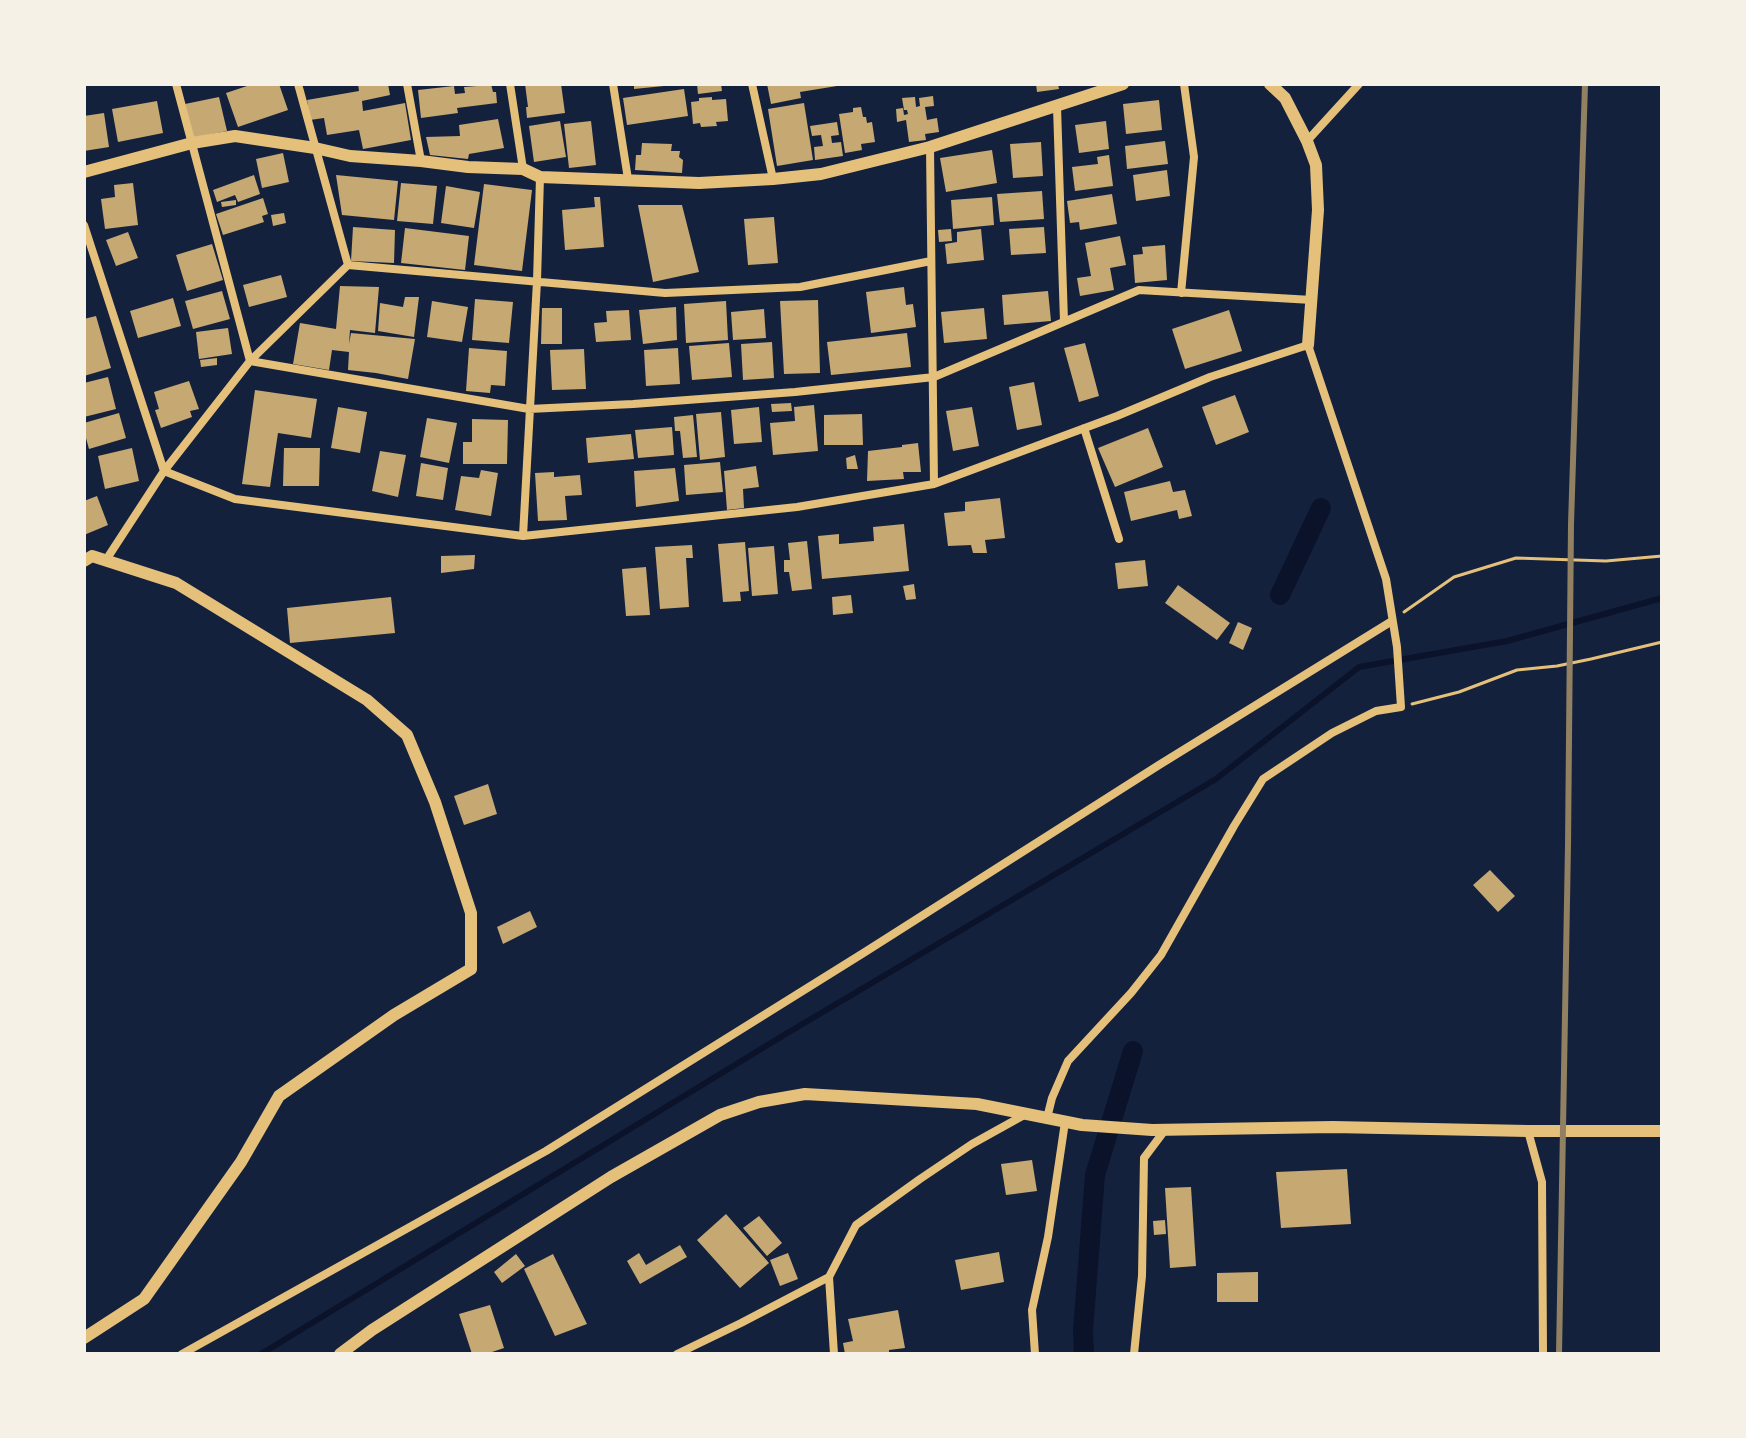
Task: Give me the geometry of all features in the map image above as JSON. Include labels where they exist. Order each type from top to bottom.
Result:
[{"type":"street","points":[[176,84],[250,361]]},
{"type":"street","points":[[298,84],[348,265]]},
{"type":"street","points":[[407,84],[421,161]]},
{"type":"street","points":[[510,84],[523,169]]},
{"type":"street","points":[[613,84],[628,179]]},
{"type":"street","points":[[752,84],[773,179]]},
{"type":"street","points":[[84,172],[192,143],[235,136],[350,156],[523,169],[540,177],[699,183],[773,179],[821,174],[930,147],[1123,84]]},
{"type":"street","points":[[1181,293],[1194,157],[1184,84]]},
{"type":"street","points":[[1047,1118],[1068,1061],[1131,993],[1161,955],[1263,779],[1332,733],[1376,711],[1401,707],[1397,647],[1386,579],[1308,345],[1318,210],[1316,165],[1285,98],[1270,84]]},
{"type":"street","points":[[1307,141],[1359,84]]},
{"type":"street","points":[[1057,107],[1064,321]]},
{"type":"street","points":[[930,147],[934,484]]},
{"type":"street","points":[[523,536],[540,177]]},
{"type":"street","points":[[84,225],[164,471]]},
{"type":"street","points":[[106,560],[164,471],[250,361],[348,265],[665,293],[800,287],[931,261]]},
{"type":"street","points":[[250,361],[529,409],[795,392],[934,377],[1139,290],[1312,300]]},
{"type":"street","points":[[164,471],[235,499],[523,536],[797,507],[934,484],[1210,377],[1308,345]]},
{"type":"street","points":[[1084,428],[1119,539]]},
{"type":"street","points":[[84,561],[92,556],[176,583],[367,700],[407,735],[435,802],[471,913],[471,969],[394,1015],[279,1096],[241,1162],[144,1299],[84,1338]]},
{"type":"street","points":[[182,1354],[546,1151],[1392,621]]},
{"type":"street","points":[[340,1354],[372,1330],[611,1177],[720,1115],[759,1102],[805,1094],[977,1104],[1082,1125],[1158,1130],[1333,1127],[1662,1131]]},
{"type":"street","points":[[834,1354],[829,1277],[856,1225],[972,1144],[1026,1114]]},
{"type":"street","points":[[1035,1354],[1032,1310],[1048,1237],[1065,1122]]},
{"type":"street","points":[[1134,1354],[1142,1276],[1144,1158],[1158,1130]]},
{"type":"street","points":[[1528,1131],[1542,1182],[1543,1354]]},
{"type":"street","points":[[677,1354],[829,1277]]},
{"type":"path","points":[[1392,621],[1454,577],[1516,558],[1606,561],[1662,556]]},
{"type":"path","points":[[1401,707],[1459,692],[1517,670],[1579,661],[1662,642]]},
{"type":"building","points":[[253,84],[279,84],[288,110],[238,127],[226,93]]},
{"type":"building","points":[[358,84],[388,84],[390,95],[362,101],[363,111],[405,103],[411,140],[363,149],[359,130],[327,135],[324,118],[310,120],[307,100],[359,91]]},
{"type":"building","points":[[491,84],[497,103],[457,108],[458,113],[421,118],[418,90],[454,86],[455,94],[465,93],[464,87]]},
{"type":"building","points":[[525,84],[561,84],[565,113],[527,118]]},
{"type":"building","points":[[634,84],[664,84],[664,86],[634,89]]},
{"type":"building","points":[[697,84],[721,84],[722,91],[698,94]]},
{"type":"building","points":[[767,84],[837,86],[800,92],[801,98],[771,104]]},
{"type":"building","points":[[1036,84],[1058,84],[1059,89],[1037,92]]},
{"type":"building","points":[[684,89],[688,116],[627,125],[623,98]]},
{"type":"building","points":[[933,96],[934,106],[925,107],[927,120],[937,118],[939,132],[925,134],[926,140],[909,142],[906,120],[897,122],[896,109],[903,108],[904,115],[908,114],[902,98],[915,97],[916,107],[920,106],[919,98]]},
{"type":"building","points":[[219,97],[227,131],[193,138],[185,104]]},
{"type":"building","points":[[712,97],[712,100],[726,99],[728,121],[716,122],[717,126],[693,124],[691,102]]},
{"type":"building","points":[[1159,100],[1162,130],[1126,134],[1123,104]]},
{"type":"building","points":[[157,101],[163,133],[118,142],[112,109]]},
{"type":"building","points":[[804,103],[813,160],[777,166],[768,109]]},
{"type":"building","points":[[861,107],[867,123],[872,122],[875,142],[861,144],[862,150],[845,153],[839,114]]},
{"type":"building","points":[[104,113],[109,147],[84,151],[84,116]]},
{"type":"building","points":[[498,119],[504,148],[469,154],[468,159],[430,155],[426,137],[460,136],[459,125]]},
{"type":"building","points":[[560,121],[566,157],[534,162],[529,126]]},
{"type":"building","points":[[591,121],[596,165],[569,168],[564,124]]},
{"type":"building","points":[[1106,121],[1109,149],[1079,153],[1075,125]]},
{"type":"building","points":[[837,122],[839,135],[831,136],[832,143],[841,142],[843,156],[815,160],[814,147],[823,146],[821,135],[812,136],[810,126]]},
{"type":"building","points":[[1165,141],[1168,164],[1127,169],[1125,146]]},
{"type":"building","points":[[1041,142],[1043,176],[1013,178],[1010,144]]},
{"type":"building","points":[[642,143],[672,144],[671,151],[680,151],[682,173],[635,170],[636,155],[641,155]]},
{"type":"building","points":[[992,150],[997,183],[946,192],[940,158]]},
{"type":"building","points":[[283,153],[289,182],[262,188],[256,159]]},
{"type":"building","points":[[1109,155],[1113,186],[1075,191],[1072,167],[1098,164],[1097,157]]},
{"type":"building","points":[[1167,170],[1170,196],[1136,201],[1133,175]]},
{"type":"building","points":[[254,175],[260,194],[238,202],[235,195],[217,202],[213,190]]},
{"type":"building","points":[[336,175],[398,181],[394,220],[342,215]]},
{"type":"building","points":[[133,183],[138,225],[105,229],[101,199],[115,197],[114,185]]},
{"type":"building","points":[[401,183],[437,186],[433,224],[397,221]]},
{"type":"building","points":[[484,184],[532,190],[522,271],[474,265]]},
{"type":"building","points":[[446,186],[480,192],[474,228],[441,223]]},
{"type":"building","points":[[1042,191],[1044,219],[1000,222],[997,194]]},
{"type":"building","points":[[1112,194],[1117,224],[1080,230],[1079,222],[1070,223],[1067,201]]},
{"type":"building","points":[[594,197],[600,197],[604,247],[565,250],[562,210],[595,207]]},
{"type":"building","points":[[992,197],[994,225],[953,229],[951,200]]},
{"type":"building","points":[[263,198],[268,214],[262,216],[264,222],[223,235],[216,214]]},
{"type":"building","points":[[236,200],[236,205],[222,207],[221,202]]},
{"type":"building","points":[[638,205],[682,205],[699,272],[653,282]]},
{"type":"building","points":[[284,213],[286,223],[273,226],[271,215]]},
{"type":"building","points":[[774,217],[778,263],[748,265],[744,219]]},
{"type":"building","points":[[353,227],[395,230],[394,263],[351,261]]},
{"type":"building","points":[[1044,227],[1046,253],[1011,255],[1009,229]]},
{"type":"building","points":[[405,228],[469,236],[465,270],[401,263]]},
{"type":"building","points":[[951,229],[952,241],[939,242],[938,230]]},
{"type":"building","points":[[981,229],[984,260],[947,264],[945,244],[957,242],[957,232]]},
{"type":"building","points":[[128,232],[138,258],[116,266],[106,240]]},
{"type":"building","points":[[1120,236],[1126,265],[1110,268],[1114,290],[1080,296],[1077,278],[1091,276],[1085,243]]},
{"type":"building","points":[[212,244],[223,280],[187,291],[176,255]]},
{"type":"building","points":[[1165,245],[1167,280],[1135,283],[1133,255],[1143,254],[1142,247]]},
{"type":"building","points":[[281,275],[287,297],[249,307],[243,285]]},
{"type":"building","points":[[340,286],[379,287],[375,333],[350,330],[349,344],[351,333],[415,339],[408,379],[348,370],[349,352],[332,350],[329,370],[293,364],[300,323],[336,329]]},
{"type":"building","points":[[904,287],[906,305],[913,304],[916,327],[871,333],[866,292]]},
{"type":"building","points":[[222,291],[230,319],[193,329],[185,301]]},
{"type":"building","points":[[1048,291],[1051,321],[1004,325],[1002,295]]},
{"type":"building","points":[[405,297],[419,297],[414,337],[378,331],[380,303],[403,307]]},
{"type":"building","points":[[173,298],[181,326],[138,338],[130,311]]},
{"type":"building","points":[[475,299],[513,302],[509,343],[472,340]]},
{"type":"building","points":[[818,300],[820,373],[784,374],[780,301]]},
{"type":"building","points":[[432,301],[468,307],[462,342],[427,337]]},
{"type":"building","points":[[726,301],[728,340],[686,343],[684,304]]},
{"type":"building","points":[[676,307],[677,340],[643,344],[639,310]]},
{"type":"building","points":[[542,308],[562,308],[562,344],[541,344]]},
{"type":"building","points":[[984,308],[987,339],[944,343],[941,312]]},
{"type":"building","points":[[764,309],[766,338],[733,340],[731,312]]},
{"type":"building","points":[[629,310],[631,340],[596,342],[594,323],[607,322],[606,311]]},
{"type":"building","points":[[1229,310],[1242,351],[1185,369],[1172,329]]},
{"type":"building","points":[[96,316],[111,368],[84,376],[84,319]]},
{"type":"building","points":[[228,328],[232,354],[199,359],[196,332]]},
{"type":"building","points":[[907,333],[911,367],[831,375],[827,342]]},
{"type":"building","points":[[772,342],[774,378],[743,380],[741,344]]},
{"type":"building","points":[[729,343],[732,377],[692,380],[689,346]]},
{"type":"building","points":[[1085,343],[1099,396],[1079,402],[1064,348]]},
{"type":"building","points":[[469,348],[507,351],[505,386],[491,385],[490,393],[466,391]]},
{"type":"building","points":[[678,348],[680,384],[646,386],[644,350]]},
{"type":"building","points":[[584,349],[586,389],[552,390],[550,350]]},
{"type":"building","points":[[217,358],[217,365],[201,367],[200,360]]},
{"type":"building","points":[[108,377],[116,409],[84,417],[84,383]]},
{"type":"building","points":[[189,381],[199,409],[190,411],[192,417],[161,428],[155,410],[159,409],[154,392]]},
{"type":"building","points":[[1034,382],[1042,425],[1017,430],[1009,387]]},
{"type":"building","points":[[255,390],[317,399],[311,438],[278,433],[270,487],[242,484]]},
{"type":"building","points":[[1235,395],[1249,432],[1216,445],[1202,407]]},
{"type":"building","points":[[791,403],[792,411],[772,412],[771,404]]},
{"type":"building","points":[[814,405],[818,451],[773,455],[770,423],[795,421],[794,407]]},
{"type":"building","points":[[338,407],[367,412],[360,453],[331,448]]},
{"type":"building","points":[[759,407],[762,442],[734,444],[731,410]]},
{"type":"building","points":[[972,407],[979,446],[953,451],[946,411]]},
{"type":"building","points":[[721,412],[725,457],[700,460],[696,414]]},
{"type":"building","points":[[119,413],[126,438],[89,449],[84,423]]},
{"type":"building","points":[[862,414],[863,445],[824,445],[824,415]]},
{"type":"building","points":[[693,415],[697,457],[683,458],[680,431],[675,431],[674,417]]},
{"type":"building","points":[[427,418],[457,423],[449,463],[420,457]]},
{"type":"building","points":[[472,419],[508,420],[507,464],[463,464],[463,442],[472,442]]},
{"type":"building","points":[[672,427],[674,455],[638,458],[635,430]]},
{"type":"building","points":[[1148,428],[1163,467],[1115,487],[1098,448]]},
{"type":"building","points":[[631,434],[634,459],[588,463],[586,438]]},
{"type":"building","points":[[918,443],[921,472],[903,472],[904,479],[867,481],[868,451]]},
{"type":"building","points":[[132,448],[139,481],[105,489],[98,456]]},
{"type":"building","points":[[284,448],[320,448],[319,486],[283,486]]},
{"type":"building","points":[[380,451],[406,455],[398,497],[372,491]]},
{"type":"building","points":[[855,455],[858,469],[847,469],[846,458]]},
{"type":"building","points":[[720,462],[723,492],[686,495],[684,465]]},
{"type":"building","points":[[421,463],[448,468],[443,500],[416,496]]},
{"type":"building","points":[[756,466],[759,487],[743,489],[744,508],[727,510],[724,471]]},
{"type":"building","points":[[675,468],[679,501],[636,507],[634,471]]},
{"type":"building","points":[[481,470],[498,473],[491,516],[455,510],[461,476],[479,478]]},
{"type":"building","points":[[554,472],[554,477],[580,475],[582,495],[565,496],[567,520],[538,521],[535,473]]},
{"type":"building","points":[[1170,481],[1173,492],[1185,490],[1192,516],[1179,519],[1177,510],[1131,521],[1124,492]]},
{"type":"building","points":[[97,496],[108,525],[84,535],[84,501]]},
{"type":"building","points":[[1000,498],[1005,538],[985,540],[987,553],[973,553],[971,545],[948,546],[944,513],[965,511],[965,502]]},
{"type":"building","points":[[904,524],[909,571],[822,579],[818,536],[839,534],[839,544],[874,541],[873,527]]},
{"type":"building","points":[[807,541],[812,589],[792,591],[789,572],[784,572],[784,560],[790,560],[788,543]]},
{"type":"building","points":[[745,542],[749,591],[740,592],[741,601],[723,602],[718,544]]},
{"type":"building","points":[[692,545],[693,558],[686,558],[689,607],[660,609],[655,547]]},
{"type":"building","points":[[774,546],[778,594],[752,596],[748,548]]},
{"type":"building","points":[[475,555],[474,569],[441,573],[441,556]]},
{"type":"building","points":[[1145,560],[1148,586],[1118,589],[1115,563]]},
{"type":"building","points":[[646,567],[650,615],[626,616],[622,569]]},
{"type":"building","points":[[914,584],[916,599],[906,600],[903,586]]},
{"type":"building","points":[[1178,585],[1230,623],[1217,640],[1165,603]]},
{"type":"building","points":[[851,595],[853,613],[833,615],[832,597]]},
{"type":"building","points":[[391,597],[395,633],[290,643],[287,608]]},
{"type":"building","points":[[1238,622],[1252,628],[1243,650],[1229,643]]},
{"type":"building","points":[[488,784],[497,814],[464,825],[454,796]]},
{"type":"building","points":[[1490,870],[1515,896],[1498,912],[1473,885]]},
{"type":"building","points":[[530,911],[537,927],[503,944],[497,927]]},
{"type":"building","points":[[1032,1160],[1037,1191],[1006,1195],[1001,1164]]},
{"type":"building","points":[[1347,1169],[1351,1224],[1281,1228],[1276,1172]]},
{"type":"building","points":[[1191,1187],[1196,1266],[1170,1268],[1165,1188]]},
{"type":"building","points":[[726,1214],[769,1263],[740,1288],[697,1240]]},
{"type":"building","points":[[759,1216],[782,1243],[767,1256],[743,1228]]},
{"type":"building","points":[[1165,1220],[1166,1234],[1154,1235],[1153,1221]]},
{"type":"building","points":[[680,1245],[687,1257],[640,1284],[627,1261],[639,1253],[646,1265]]},
{"type":"building","points":[[999,1252],[1004,1282],[961,1290],[955,1260]]},
{"type":"building","points":[[788,1253],[798,1279],[780,1286],[770,1260]]},
{"type":"building","points":[[516,1254],[525,1266],[502,1283],[494,1272]]},
{"type":"building","points":[[553,1254],[587,1324],[555,1336],[524,1269]]},
{"type":"building","points":[[1258,1272],[1258,1302],[1217,1302],[1217,1273]]},
{"type":"building","points":[[490,1305],[504,1348],[486,1354],[472,1354],[459,1314]]},
{"type":"building","points":[[898,1310],[905,1348],[889,1350],[889,1354],[845,1354],[843,1343],[853,1341],[848,1319]]},
{"type":"waterway","points":[[1280,595],[1321,508]]},
{"type":"waterway","points":[[261,1354],[784,1035],[1216,779],[1359,667],[1507,641],[1662,598]]},
{"type":"waterway","points":[[1084,1354],[1083,1330],[1095,1175],[1133,1051]]},
{"type":"railway","points":[[1559,1354],[1571,524],[1585,84]]}]
